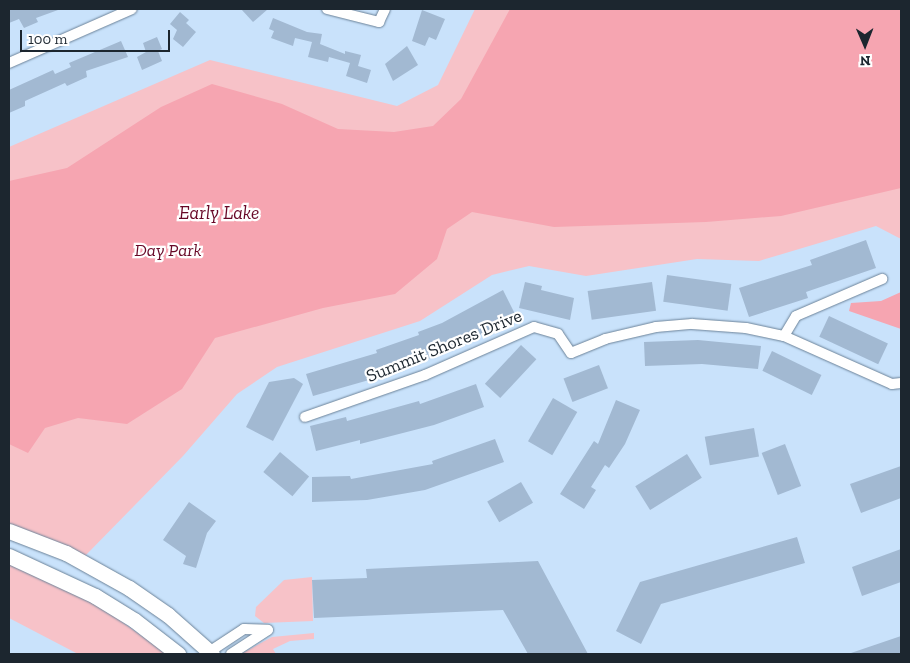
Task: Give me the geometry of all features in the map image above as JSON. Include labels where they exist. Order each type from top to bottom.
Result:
[{"type":"street","points":[[9,63],[132,9]]},
{"type":"street","points":[[328,9],[379,22],[385,9]]},
{"type":"street","points":[[784,336],[796,316],[882,279]]},
{"type":"street","name":"Summit Shores Drive","points":[[305,417],[425,375],[534,326],[558,334],[571,353],[635,331],[692,324],[746,328],[784,336],[892,384],[901,383]]},
{"type":"street","points":[[9,531],[66,553],[129,588],[168,615],[211,653],[244,629],[268,630],[231,654]]},
{"type":"street","points":[[9,556],[95,596],[134,620],[178,654]]},
{"type":"green space","name":"Early Lake","points":[[475,9],[901,9],[901,239],[876,226],[759,261],[697,259],[586,276],[529,266],[492,275],[420,321],[277,367],[237,394],[183,456],[85,556],[9,524],[9,147],[210,60],[397,106],[438,85]]},
{"type":"green space","points":[[9,564],[100,606],[167,654],[78,654],[9,618]]},
{"type":"green space","points":[[312,577],[313,621],[264,623],[255,616],[256,607],[284,580]]},
{"type":"green space","points":[[314,633],[314,639],[290,641],[273,649],[276,654],[241,654],[272,637]]},
{"type":"water","name":"Early Lake","points":[[510,9],[901,9],[901,188],[781,216],[706,222],[554,227],[472,212],[447,229],[437,259],[395,294],[323,308],[215,338],[182,389],[127,424],[78,418],[45,428],[28,453],[9,444],[9,181],[67,168],[161,107],[212,84],[282,104],[338,129],[394,132],[433,126],[461,99]]},
{"type":"water","points":[[901,292],[901,329],[849,311],[851,303],[881,301]]},
{"type":"building","points":[[9,9],[58,10],[36,18],[38,22],[24,28],[19,19],[9,23]]},
{"type":"building","points":[[241,9],[268,9],[253,22]]},
{"type":"building","points":[[422,10],[445,19],[436,40],[429,37],[425,46],[412,41]]},
{"type":"building","points":[[180,12],[189,20],[186,23],[196,32],[183,47],[173,39],[177,30],[170,24]]},
{"type":"building","points":[[273,18],[307,32],[322,34],[320,44],[345,54],[345,51],[361,55],[358,66],[371,70],[367,83],[346,76],[350,63],[329,57],[328,62],[308,57],[312,42],[295,38],[293,46],[271,38],[274,31],[269,29]]},
{"type":"building","points":[[157,37],[162,49],[158,51],[162,61],[142,70],[137,57],[146,52],[143,43]]},
{"type":"building","points":[[121,41],[128,57],[86,71],[87,77],[67,86],[65,83],[25,101],[25,106],[9,113],[9,90],[53,70],[55,74],[71,67],[69,63]]},
{"type":"building","points":[[407,46],[418,65],[393,81],[385,64]]},
{"type":"building","points":[[866,240],[876,268],[806,292],[808,298],[749,317],[739,288],[812,265],[810,260]]},
{"type":"building","points":[[667,275],[731,284],[728,311],[663,302]]},
{"type":"building","points":[[525,282],[542,286],[541,290],[574,298],[570,320],[519,308]]},
{"type":"building","points":[[652,282],[656,311],[592,320],[588,291]]},
{"type":"building","points":[[503,290],[516,316],[447,352],[376,378],[313,396],[306,374],[377,353],[376,350],[419,335],[418,332],[442,323]]},
{"type":"building","points":[[829,316],[888,343],[878,364],[819,337]]},
{"type":"building","points":[[698,340],[761,346],[758,369],[702,364],[645,366],[644,342]]},
{"type":"building","points":[[521,345],[536,359],[500,398],[485,384]]},
{"type":"building","points":[[772,351],[821,375],[812,395],[762,371]]},
{"type":"building","points":[[599,365],[608,388],[572,402],[564,379]]},
{"type":"building","points":[[294,378],[303,384],[273,441],[246,427],[269,382]]},
{"type":"building","points":[[476,384],[484,407],[434,425],[360,444],[360,440],[316,451],[310,426],[346,417],[347,421],[419,401],[420,404]]},
{"type":"building","points":[[553,398],[577,412],[552,455],[528,441]]},
{"type":"building","points":[[616,400],[640,410],[625,444],[609,468],[605,465],[591,487],[596,490],[584,509],[560,494],[594,441],[598,444]]},
{"type":"building","points":[[754,428],[759,457],[710,465],[705,437]]},
{"type":"building","points":[[495,439],[504,462],[425,490],[367,500],[312,502],[312,477],[350,476],[351,479],[433,464],[432,461]]},
{"type":"building","points":[[785,444],[801,486],[778,495],[762,453]]},
{"type":"building","points":[[280,452],[309,476],[292,496],[263,472]]},
{"type":"building","points":[[687,454],[702,478],[650,510],[635,486]]},
{"type":"building","points":[[901,466],[901,498],[861,513],[850,484]]},
{"type":"building","points":[[521,482],[533,503],[499,522],[487,502]]},
{"type":"building","points":[[189,502],[216,521],[207,533],[196,568],[183,564],[186,556],[163,540]]},
{"type":"building","points":[[797,537],[805,563],[661,604],[641,644],[616,631],[640,582]]},
{"type":"building","points":[[901,549],[901,582],[862,596],[852,567]]},
{"type":"building","points":[[538,561],[588,654],[528,654],[503,610],[314,618],[312,580],[367,578],[366,569]]},
{"type":"building","points":[[901,636],[901,654],[851,654],[851,653]]},
{"type":"park label","name":"Day Park","points":[[168,250]]}]
